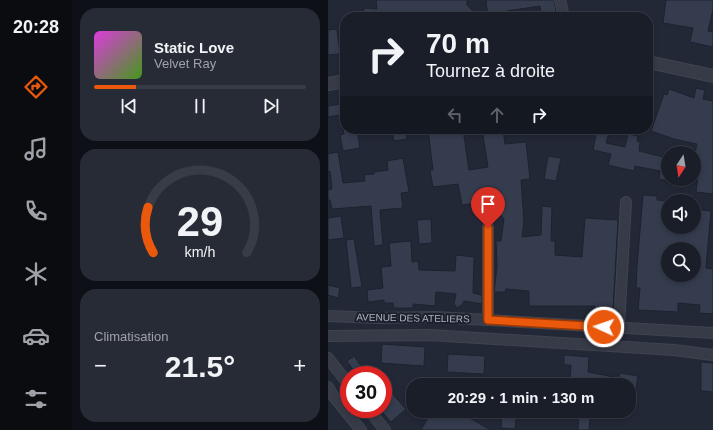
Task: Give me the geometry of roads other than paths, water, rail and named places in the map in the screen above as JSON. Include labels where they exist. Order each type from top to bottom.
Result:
[{"type":"street","points":[[560,0],[563,12]]},
{"type":"street","points":[[653,63],[713,76]]},
{"type":"street","points":[[328,84],[340,82]]},
{"type":"street","points":[[619,327],[626,202]]},
{"type":"street","points":[[488,228],[488,320]]},
{"type":"street","name":"AVENUE DES ATELIERS","points":[[328,316],[378,318],[435,317],[713,333]]},
{"type":"street","points":[[328,336],[430,335],[674,350],[713,356]]},
{"type":"street","points":[[328,358],[340,373]]},
{"type":"street","points":[[328,387],[361,430]]},
{"type":"street","points":[[375,418],[385,430]]}]
